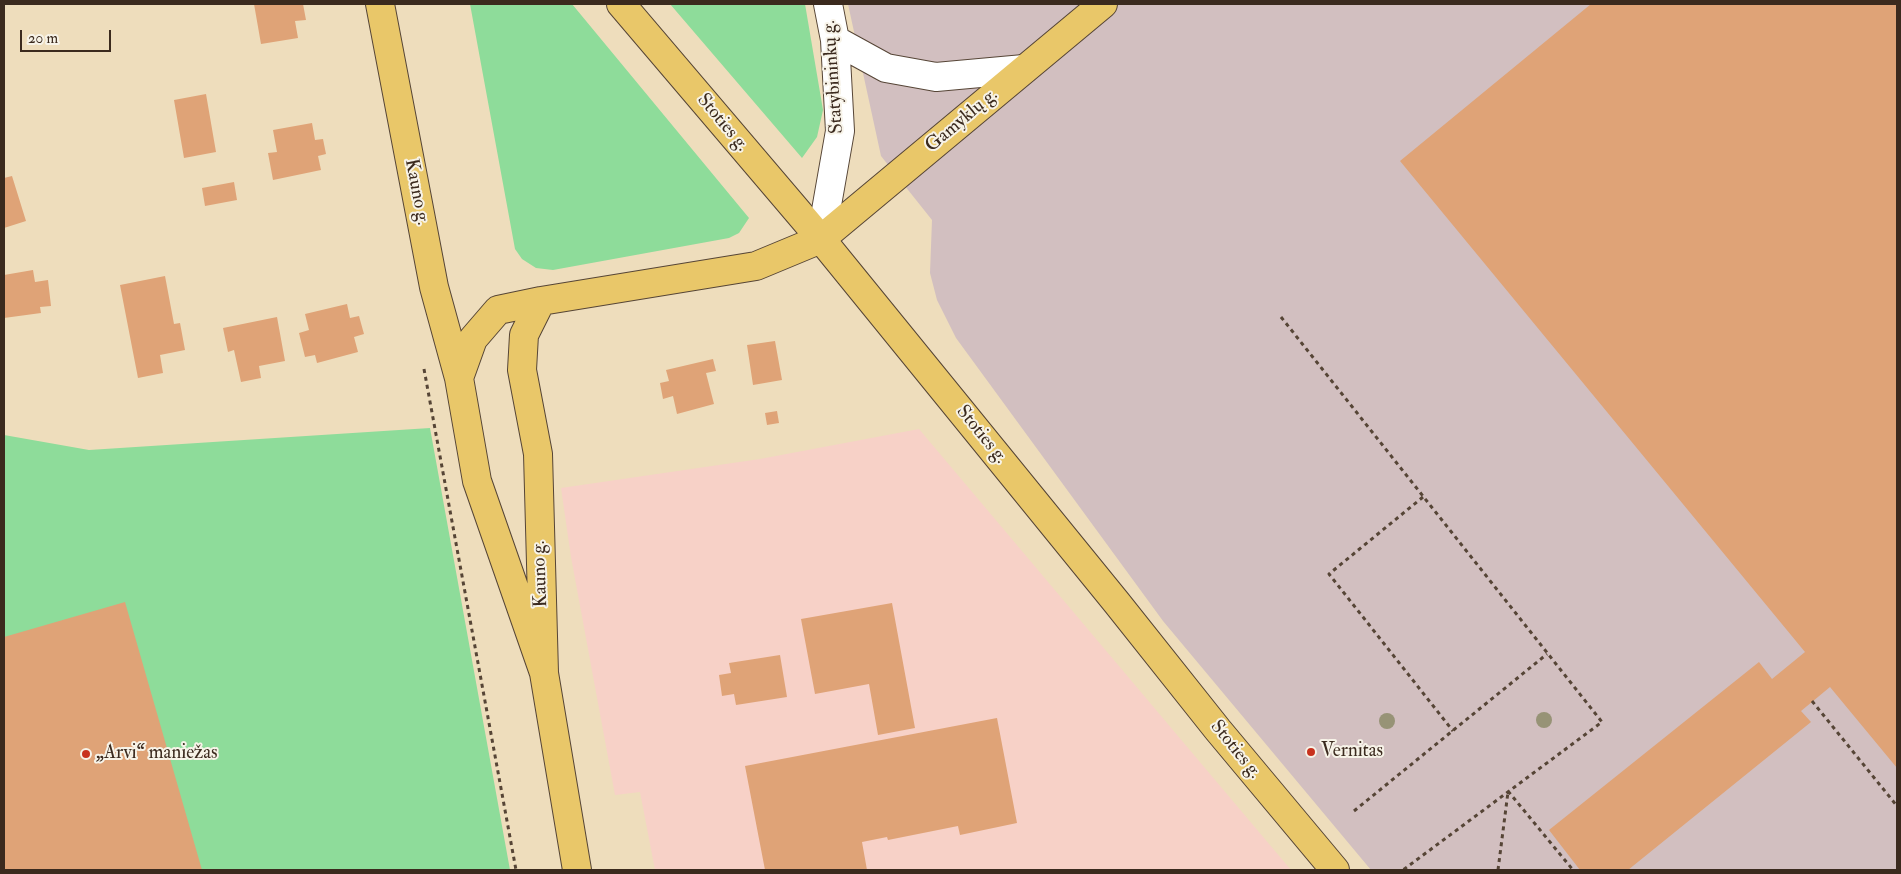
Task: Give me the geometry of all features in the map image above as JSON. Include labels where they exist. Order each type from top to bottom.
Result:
[{"type":"main road","name":"Kauno g.","points":[[380,4],[434,287],[459,378],[477,481],[544,673]]},
{"type":"main road","name":"Stoties g.","points":[[621,4],[821,240],[1118,602],[1218,730],[1335,870]]},
{"type":"main road","name":"Gamyklų g.","points":[[821,240],[1103,4]]},
{"type":"main road","name":"Kauno g.","points":[[459,378],[473,339],[498,310],[541,301],[756,266],[821,240]]},
{"type":"main road","name":"Kauno g.","points":[[541,301],[524,335],[522,370],[538,454],[544,673],[577,870]]},
{"type":"street","name":"Statybininkų g.","points":[[821,240],[840,131],[835,40],[828,4]]},
{"type":"street","points":[[835,40],[886,68],[936,78],[1024,69]]},
{"type":"path","points":[[1281,318],[1602,722],[1403,870]]},
{"type":"path","points":[[423,364],[516,870]]},
{"type":"path","points":[[1423,497],[1329,574],[1453,731]]},
{"type":"path","points":[[1354,811],[1547,654]]},
{"type":"path","points":[[1812,701],[1897,806]]},
{"type":"path","points":[[1498,870],[1508,791]]},
{"type":"path","points":[[1508,791],[1573,870]]},
{"type":"shaded area","points":[[848,4],[1897,4],[1897,870],[1371,870],[1163,621],[956,338],[937,300],[930,273],[932,220],[881,156]]},
{"type":"shaded area","points":[[919,429],[1291,870],[655,870],[640,792],[615,795],[571,557],[561,488],[760,459]]},
{"type":"green space","points":[[470,4],[572,4],[749,218],[739,233],[729,238],[553,270],[536,268],[522,259],[515,249]]},
{"type":"green space","points":[[670,4],[805,4],[823,110],[817,137],[802,158]]},
{"type":"green space","points":[[430,428],[510,870],[4,870],[4,435],[89,450]]},
{"type":"building","points":[[254,4],[303,4],[306,20],[295,21],[298,38],[261,44]]},
{"type":"building","points":[[1591,4],[1897,4],[1897,768],[1830,687],[1801,711],[1811,722],[1628,870],[1580,870],[1549,830],[1759,662],[1772,679],[1805,652],[1400,161]]},
{"type":"building","points":[[206,94],[216,152],[184,158],[174,100]]},
{"type":"building","points":[[312,123],[315,140],[323,139],[326,154],[318,156],[321,170],[273,180],[268,153],[277,152],[273,130]]},
{"type":"building","points":[[12,176],[26,221],[4,228],[4,178]]},
{"type":"building","points":[[234,182],[237,200],[205,206],[202,188]]},
{"type":"building","points":[[33,270],[35,282],[48,280],[51,306],[40,307],[41,313],[4,318],[4,275]]},
{"type":"building","points":[[165,276],[174,324],[180,323],[185,350],[160,355],[163,373],[138,378],[120,285]]},
{"type":"building","points":[[347,304],[350,318],[359,316],[364,334],[354,337],[358,352],[317,363],[315,355],[305,357],[299,333],[309,330],[305,314]]},
{"type":"building","points":[[277,317],[285,361],[259,366],[261,378],[241,382],[234,350],[228,352],[223,328]]},
{"type":"building","points":[[775,341],[782,380],[753,385],[747,345]]},
{"type":"building","points":[[713,359],[716,371],[706,373],[714,404],[677,414],[673,396],[663,399],[660,383],[669,381],[666,370]]},
{"type":"building","points":[[777,411],[779,423],[767,425],[765,413]]},
{"type":"building","name":"„Arvi“ maniežas","points":[[125,602],[202,870],[4,870],[4,637]]},
{"type":"building","points":[[892,603],[915,728],[878,735],[869,684],[815,694],[801,619]]},
{"type":"building","points":[[780,655],[787,697],[736,705],[734,694],[722,696],[719,675],[731,673],[729,663]]},
{"type":"building","points":[[997,718],[1017,823],[960,835],[958,826],[888,840],[887,837],[862,842],[867,870],[765,870],[745,766]]},
{"type":"place","name":"Vernitas","points":[[1311,752]]},
{"type":"place","name":"„Arvi“ maniežas","points":[[86,754]]}]
